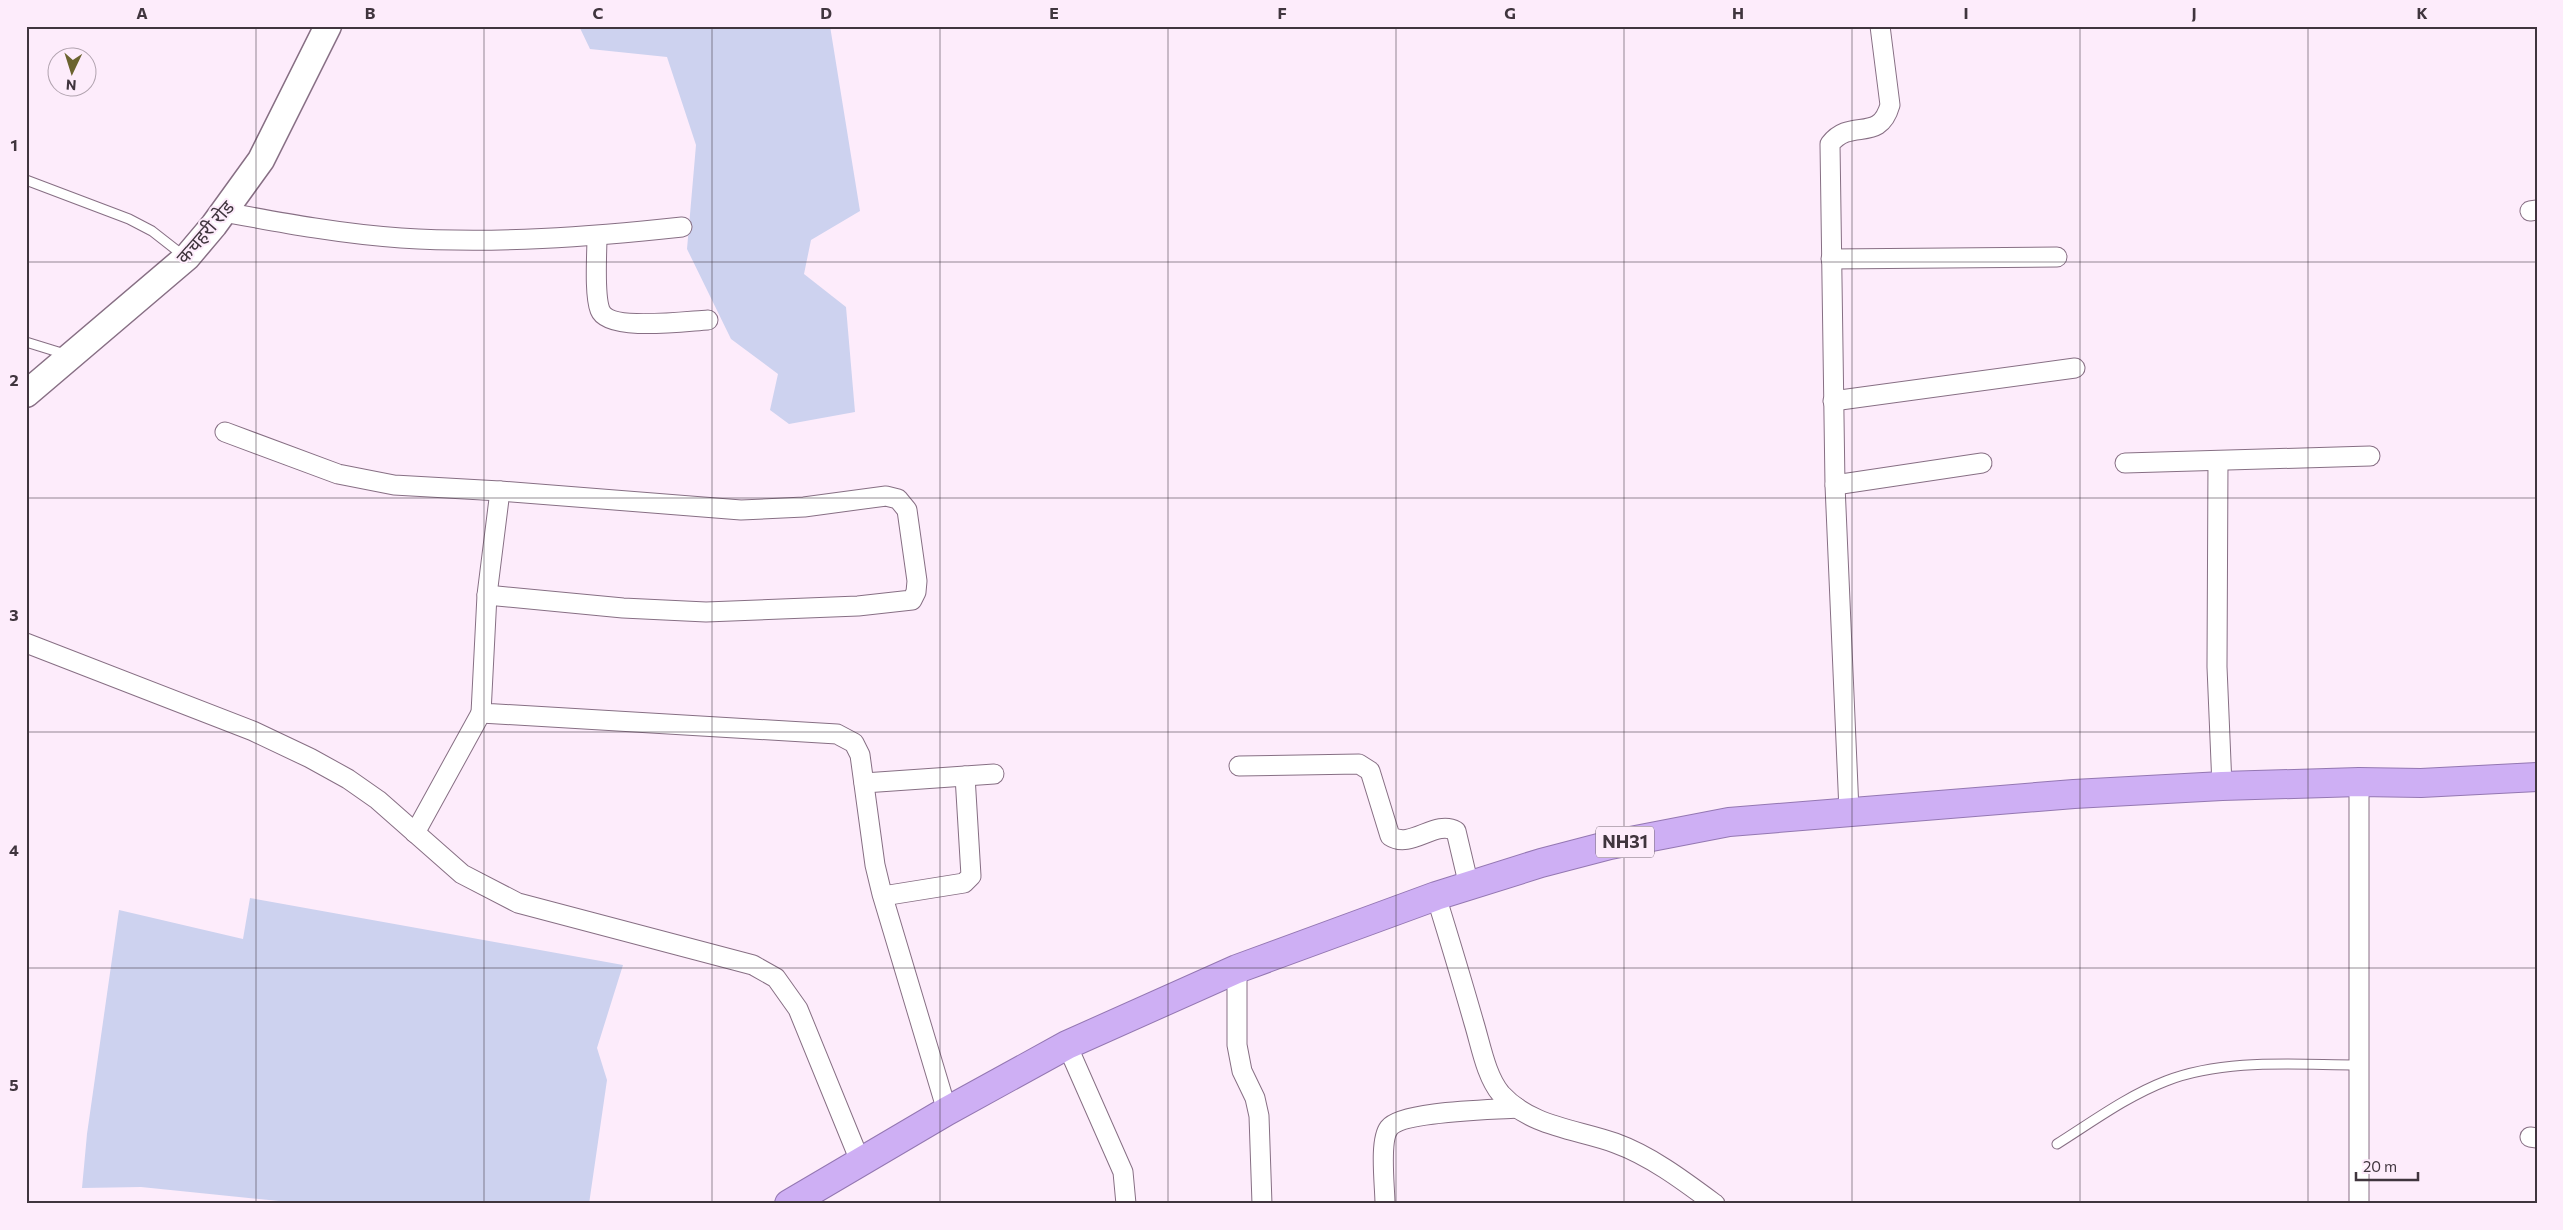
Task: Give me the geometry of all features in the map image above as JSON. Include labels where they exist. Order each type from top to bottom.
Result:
[{"type":"highway","name":"NH31","points":[[788,1204],[824,1193],[860,1161],[1067,1045],[1237,969],[1436,896],[1540,863],[1628,842],[1729,822],[1849,811],[2064,795],[2222,786],[2537,778]]},
{"type":"main road","name":"कचहरी रोड","points":[[26,394],[187,257],[224,212],[260,160],[328,26]]},
{"type":"street","points":[[1849,811],[1835,485],[1830,144],[1837,136],[1880,126],[1886,118],[1890,105],[1880,26]]},
{"type":"street","points":[[224,212],[290,225],[400,238],[450,240],[597,236],[682,226]]},
{"type":"street","points":[[597,236],[598,295],[600,311],[606,318],[634,324],[708,320]]},
{"type":"street","points":[[1831,259],[2057,257]]},
{"type":"street","points":[[1834,401],[2076,368]]},
{"type":"street","points":[[225,432],[338,474],[394,485],[500,491],[741,510],[804,507],[886,496],[898,499],[906,510],[917,582],[916,592],[912,600],[782,610],[706,612],[623,608],[487,595]]},
{"type":"street","points":[[2125,463],[2370,456]]},
{"type":"street","points":[[2218,461],[2217,667],[2222,786]]},
{"type":"street","points":[[1835,485],[1982,463]]},
{"type":"street","points":[[415,833],[480,713],[487,595],[500,491]]},
{"type":"street","points":[[26,642],[253,731],[310,758],[348,779],[462,874],[518,903],[753,965],[776,978],[798,1008],[860,1161]]},
{"type":"street","points":[[480,713],[836,734],[854,743],[860,755],[875,865],[947,1111]]},
{"type":"street","points":[[1239,766],[1359,764],[1365,766],[1370,771],[1390,836],[1396,840],[1405,840],[1443,827],[1456,831],[1469,886]]},
{"type":"street","points":[[864,783],[994,774]]},
{"type":"street","points":[[883,896],[964,883],[971,876],[965,776]]},
{"type":"street","points":[[2359,782],[2359,1204]]},
{"type":"street","points":[[1436,896],[1492,1078],[1501,1093],[1530,1117],[1616,1143],[1680,1178],[1715,1204]]},
{"type":"street","points":[[1237,969],[1237,1045],[1242,1072],[1254,1098],[1259,1116],[1262,1204]]},
{"type":"street","points":[[1067,1045],[1123,1172],[1126,1204]]},
{"type":"street","points":[[1385,1204],[1385,1146],[1390,1127],[1402,1119],[1419,1116],[1517,1108]]},
{"type":"lane","points":[[26,180],[129,219],[152,232],[187,257]]},
{"type":"lane","points":[[26,342],[71,355]]},
{"type":"lane","points":[[2057,1144],[2137,1094],[2167,1081],[2193,1073],[2243,1066],[2359,1064]]},
{"type":"water","points":[[579,26],[830,26],[860,211],[811,240],[804,274],[846,307],[855,412],[789,424],[770,410],[778,374],[731,339],[687,249],[696,145],[667,57],[590,49]]},
{"type":"water","points":[[250,898],[623,965],[597,1048],[607,1080],[589,1204],[309,1204],[141,1187],[82,1188],[87,1134],[119,910],[243,939]]}]
